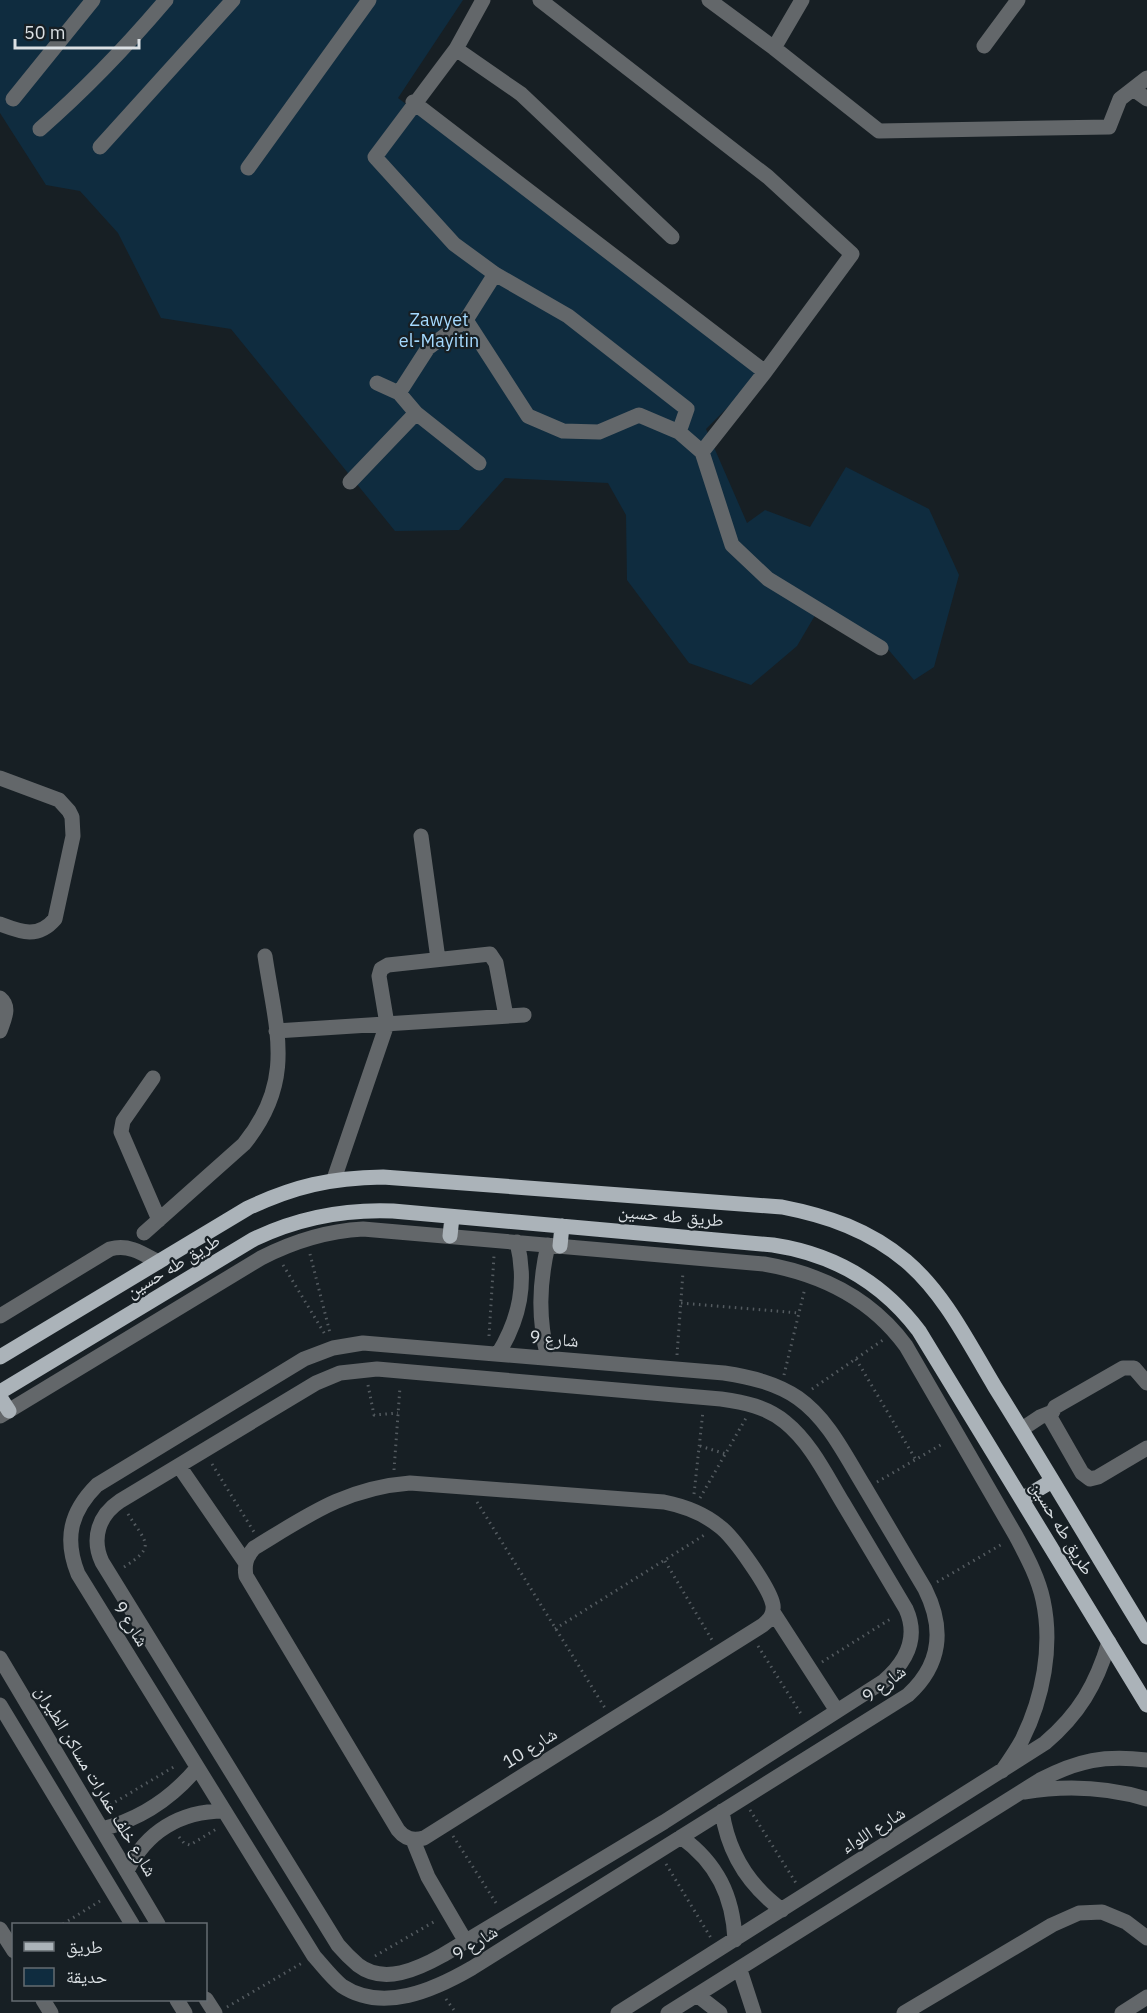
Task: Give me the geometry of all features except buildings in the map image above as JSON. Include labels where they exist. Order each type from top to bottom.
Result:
[{"type":"main road","name":"طريق طه حسين","points":[[0,1357],[256,1204],[301,1187],[334,1179],[383,1177],[782,1207],[816,1214],[849,1225],[879,1241],[906,1262],[930,1286],[1022,1429],[1147,1637]]},
{"type":"main road","name":"طريق طه حسين","points":[[0,1392],[254,1239],[287,1225],[321,1215],[357,1211],[393,1211],[792,1248],[829,1259],[864,1277],[894,1301],[919,1331],[1147,1705]]},
{"type":"main road","points":[[450,1236],[452,1217]]},
{"type":"main road","points":[[554,1246],[562,1226]]},
{"type":"main road","points":[[0,1397],[4,1413]]},
{"type":"main road","points":[[1022,1499],[1052,1480]]},
{"type":"street","points":[[13,99],[93,0]]},
{"type":"street","points":[[40,129],[78,96],[166,0]]},
{"type":"street","points":[[100,147],[233,0]]},
{"type":"street","points":[[249,168],[369,0]]},
{"type":"street","points":[[483,0],[456,49],[413,102],[375,157],[454,244],[495,274],[568,316],[687,409],[679,432]]},
{"type":"street","points":[[540,0],[768,177],[852,254],[765,372],[702,452]]},
{"type":"street","points":[[709,0],[879,130],[1108,127],[1120,99],[1147,78]]},
{"type":"street","points":[[774,48],[802,0]]},
{"type":"street","points":[[984,46],[1018,0]]},
{"type":"street","points":[[456,49],[521,94],[672,237]]},
{"type":"street","points":[[1133,88],[1147,99]]},
{"type":"street","points":[[413,102],[765,372]]},
{"type":"street","points":[[399,393],[428,348],[466,320],[495,274]]},
{"type":"street","points":[[466,320],[528,416],[563,431],[599,432],[639,416],[679,432],[702,452],[732,545],[768,579],[881,648]]},
{"type":"street","points":[[377,383],[399,393],[416,413],[479,463]]},
{"type":"street","points":[[350,482],[416,413]]},
{"type":"street","points":[[0,778],[59,801],[69,811],[74,830],[54,919],[50,925],[36,933],[22,932],[0,924]]},
{"type":"street","points":[[421,836],[438,959]]},
{"type":"street","points":[[334,1179],[387,1024],[379,976],[381,969],[388,965],[438,959],[483,954],[493,956],[506,1016]]},
{"type":"street","points":[[144,1233],[244,1144],[257,1128],[267,1110],[274,1091],[279,1051],[266,956]]},
{"type":"street","points":[[0,998],[7,1009],[0,1031]]},
{"type":"street","points":[[276,1031],[524,1015]]},
{"type":"street","points":[[153,1078],[123,1121],[121,1132],[159,1220]]},
{"type":"street","points":[[0,1427],[4,1413],[274,1251],[306,1238],[342,1230],[363,1229],[450,1236],[764,1264],[808,1274],[855,1296],[896,1332],[958,1435],[1032,1566],[1043,1600],[1046,1636],[1044,1672],[1036,1708],[1022,1741],[1002,1771]]},
{"type":"street","points":[[493,1353],[514,1324],[520,1300],[522,1275],[517,1242]]},
{"type":"street","points":[[548,1358],[541,1320],[541,1282],[554,1246]]},
{"type":"street","points":[[0,1316],[110,1249],[132,1248],[158,1262]]},
{"type":"street","name":"شارع 9","points":[[379,1343],[493,1353],[744,1376],[781,1389],[798,1398],[825,1425],[925,1589],[936,1617],[938,1642],[931,1666],[917,1687],[897,1702],[457,1977],[417,1996],[399,2000],[361,1997],[344,1988],[314,1956],[78,1574],[73,1563],[70,1539],[75,1515],[81,1503],[102,1482],[304,1359],[333,1348],[379,1343]]},
{"type":"street","points":[[622,1390],[624,1364]]},
{"type":"street","points":[[1022,1429],[1123,1368],[1134,1368],[1147,1383]]},
{"type":"street","name":"شارع 9","points":[[366,1369],[401,1371],[738,1401],[783,1420],[815,1455],[906,1609],[910,1622],[911,1639],[903,1663],[884,1681],[664,1822],[443,1955],[424,1966],[396,1974],[370,1972],[359,1966],[338,1945],[98,1555],[97,1532],[103,1517],[120,1501],[328,1377],[366,1369]]},
{"type":"street","points":[[254,1390],[268,1412]]},
{"type":"street","points":[[1050,1413],[1052,1421],[1083,1473],[1090,1479],[1098,1477],[1147,1448]]},
{"type":"street","points":[[179,1466],[245,1562],[246,1576],[398,1830],[413,1840],[428,1877],[466,1941]]},
{"type":"street","points":[[245,1562],[254,1548],[336,1500],[373,1487],[393,1484],[426,1483],[664,1502],[693,1510],[720,1526],[742,1550],[772,1602],[773,1612],[837,1711]]},
{"type":"street","name":"شارع 10","points":[[413,1840],[424,1838],[768,1622],[773,1612]]},
{"type":"street","points":[[112,1630],[135,1616]]},
{"type":"street","name":"شارع اللواء","points":[[618,2013],[1045,1743],[1071,1717],[1092,1687],[1100,1671],[1109,1642]]},
{"type":"street","name":"شارع خلف عمارات مساكن الطيران","points":[[0,1658],[157,1923]]},
{"type":"street","points":[[0,1706],[131,1923]]},
{"type":"street","points":[[669,2013],[1015,1794],[1066,1767],[1094,1759],[1122,1757],[1147,1760]]},
{"type":"street","points":[[102,1829],[137,1817],[154,1808],[184,1783],[194,1763]]},
{"type":"street","points":[[1015,1794],[1050,1789],[1084,1788],[1107,1790],[1147,1799]]},
{"type":"street","points":[[722,1811],[728,1840],[740,1868],[759,1891],[782,1910]]},
{"type":"street","points":[[127,1871],[140,1849],[158,1831],[170,1823],[196,1813],[227,1816]]},
{"type":"street","points":[[681,1837],[705,1856],[722,1881],[732,1910],[735,1940]]},
{"type":"street","points":[[904,2013],[1052,1925],[1078,1913],[1102,1912],[1126,1922],[1147,1938]]},
{"type":"street","points":[[0,1931],[12,1948]]},
{"type":"street","points":[[443,1955],[457,1977]]},
{"type":"street","points":[[740,1970],[754,2013]]},
{"type":"street","points":[[697,1995],[720,2013]]},
{"type":"street","points":[[1122,2013],[1147,1997]]},
{"type":"street","points":[[207,2000],[221,2010]]},
{"type":"path","points":[[306,1238],[333,1348]]},
{"type":"path","points":[[493,1353],[495,1240]]},
{"type":"path","points":[[274,1251],[333,1348]]},
{"type":"path","points":[[676,1369],[684,1257]]},
{"type":"path","points":[[781,1389],[808,1274]]},
{"type":"path","points":[[681,1303],[799,1313]]},
{"type":"path","points":[[798,1398],[896,1332]]},
{"type":"path","points":[[856,1359],[916,1460]]},
{"type":"path","points":[[366,1369],[372,1413],[376,1416],[398,1413]]},
{"type":"path","points":[[393,1484],[401,1371]]},
{"type":"path","points":[[693,1510],[705,1397]]},
{"type":"path","points":[[693,1510],[754,1406]]},
{"type":"path","points":[[866,1489],[958,1435]]},
{"type":"path","points":[[699,1446],[726,1454]]},
{"type":"path","points":[[204,1451],[261,1544]]},
{"type":"path","points":[[466,1486],[612,1720]]},
{"type":"path","points":[[110,1575],[142,1556],[146,1547],[120,1501]]},
{"type":"path","points":[[555,1629],[720,1526]]},
{"type":"path","points":[[925,1589],[1016,1536]]},
{"type":"path","points":[[664,1561],[719,1652]]},
{"type":"path","points":[[810,1669],[906,1609]]},
{"type":"path","points":[[750,1633],[810,1729]]},
{"type":"path","points":[[93,1815],[194,1763]]},
{"type":"path","points":[[743,1798],[804,1896]]},
{"type":"path","points":[[170,1823],[181,1841],[189,1845],[227,1816]]},
{"type":"path","points":[[445,1824],[506,1917]]},
{"type":"path","points":[[658,1851],[718,1949]]},
{"type":"path","points":[[65,1923],[113,1893]]},
{"type":"path","points":[[359,1966],[448,1913]]},
{"type":"path","points":[[221,2010],[314,1956]]},
{"type":"green space","name":"Zawyet el-Mayitin","points":[[0,0],[463,0],[398,98],[763,372],[706,429],[747,523],[765,510],[810,527],[846,467],[929,509],[959,575],[934,667],[914,680],[887,648],[817,612],[797,646],[751,685],[689,663],[627,580],[626,515],[608,483],[505,478],[459,530],[395,531],[231,329],[161,318],[118,233],[80,191],[46,185],[0,113]]}]
